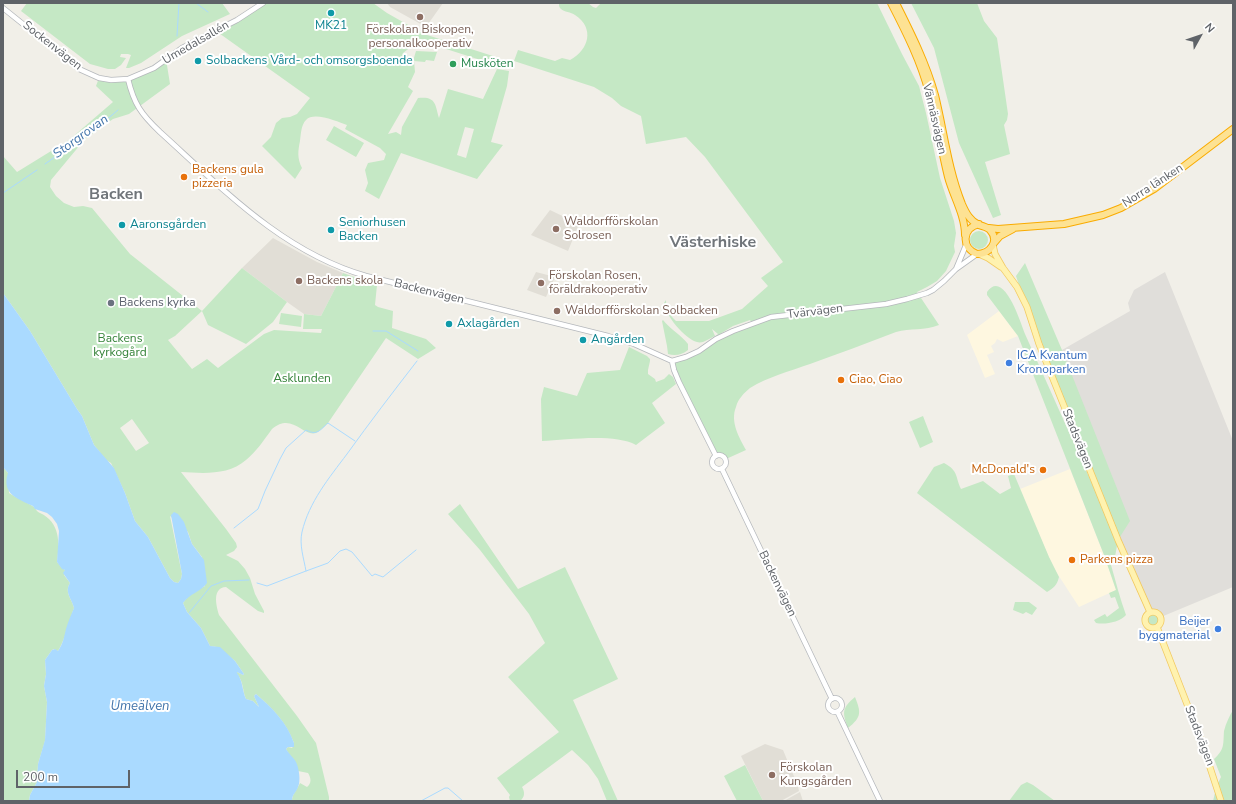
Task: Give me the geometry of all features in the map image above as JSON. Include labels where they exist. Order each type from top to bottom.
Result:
[{"type":"highway","name":"Vännäsvägen","points":[[891,3],[910,42],[924,78],[934,111],[943,158],[964,224],[965,242]]},
{"type":"highway","name":"Vännäsvägen","points":[[896,3],[921,55],[928,74],[936,102],[951,170],[961,202],[969,217],[979,224]]},
{"type":"highway","name":"Norra länken","points":[[989,228],[998,229],[1064,224],[1103,215],[1121,208],[1154,189],[1233,129]]},
{"type":"highway","points":[[979,224],[989,228],[992,232],[994,244],[987,252],[978,254],[972,253],[965,242],[968,230],[979,224]]},
{"type":"highway","name":"Norra länken","points":[[994,244],[1000,236],[1016,227]]},
{"type":"main road","name":"Stadsvägen","points":[[994,244],[995,254],[1017,287],[1027,307],[1041,351],[1118,540],[1150,612]]},
{"type":"main road","name":"Stadsvägen","points":[[978,254],[988,258],[1003,268]]},
{"type":"main road","points":[[1150,612],[1156,612],[1161,617],[1160,624],[1157,627],[1150,628],[1145,623],[1145,618],[1150,612]]},
{"type":"main road","name":"Stadsvägen","points":[[1157,627],[1201,740],[1221,801]]},
{"type":"street","name":"Umedalsallén","points":[[128,79],[154,68],[182,48],[237,20],[263,3]]},
{"type":"street","name":"Sockenvägen","points":[[3,8],[79,69],[99,78],[111,80],[128,79]]},
{"type":"street","name":"Backenvägen","points":[[128,79],[131,94],[138,107],[146,119],[160,132],[256,218],[297,246],[328,263],[346,271],[615,338],[634,344],[672,361],[679,382],[716,456]]},
{"type":"street","name":"Tvärvägen","points":[[956,269],[965,242]]},
{"type":"street","name":"Tvärvägen","points":[[672,361],[699,351],[716,339],[733,331],[771,317],[886,304],[927,293],[944,281],[956,269],[978,254]]},
{"type":"street","name":"Backenvägen","points":[[721,455],[726,459],[726,465],[722,469],[716,469],[712,465],[712,460],[716,456],[721,455]]},
{"type":"street","name":"Backenvägen","points":[[722,469],[832,699]]},
{"type":"street","name":"Backenvägen","points":[[837,698],[842,702],[842,708],[838,713],[833,713],[829,709],[828,704],[832,699],[837,698]]},
{"type":"street","name":"Backenvägen","points":[[838,713],[880,801]]},
{"type":"shaded area","name":"Förskolan Biskopen, personalkooperativ","points":[[387,3],[443,3],[426,27],[390,7]]},
{"type":"shaded area","name":"Waldorfförskolan Solrosen","points":[[550,210],[579,224],[568,251],[531,235]]},
{"type":"shaded area","name":"Backens skola","points":[[273,238],[317,262],[343,273],[321,316],[304,314],[242,268]]},
{"type":"shaded area","name":"Förskolan Rosen, föräldrakooperativ","points":[[536,272],[555,277],[546,297],[527,290]]},
{"type":"shaded area","points":[[1165,272],[1233,441],[1233,587],[1161,617],[1156,612],[1150,612],[1118,540],[1062,350],[1130,311],[1128,303],[1134,290]]},
{"type":"shaded area","points":[[999,311],[1018,336],[1003,342],[997,339],[991,346],[994,352],[987,355],[995,374],[985,378],[967,335]]},
{"type":"shaded area","points":[[1070,469],[1104,555],[1116,590],[1079,607],[1053,567],[1020,489]]},
{"type":"shaded area","name":"Förskolan Kungsgården","points":[[765,744],[783,750],[798,786],[799,791],[781,801],[763,801],[741,756]]},
{"type":"shaded area","points":[[800,792],[803,801],[784,801]]},
{"type":"green space","points":[[27,3],[222,3],[230,14],[182,36],[141,63],[129,68],[126,68],[131,55],[121,54],[120,57],[126,58],[121,65],[115,69],[108,69],[90,64],[21,11]]},
{"type":"green space","points":[[263,3],[373,3],[387,13],[424,34],[496,57],[493,64],[443,48],[416,43],[403,53],[413,61],[416,51],[437,52],[434,61],[414,61],[415,72],[408,87],[413,91],[388,134],[396,132],[401,135],[402,127],[418,98],[428,98],[432,100],[439,118],[448,89],[483,99],[497,69],[509,71],[507,86],[491,142],[503,145],[477,179],[401,153],[379,199],[365,191],[368,183],[365,170],[368,163],[384,160],[386,154],[380,148],[345,129],[347,125],[326,118],[315,117],[306,120],[302,127],[298,154],[302,168],[295,179],[262,146],[271,137],[276,123],[282,118],[297,114],[310,98],[216,31]],"holes":[[[465,127],[474,129],[466,158],[457,155]]]},
{"type":"green space","points":[[559,3],[588,3],[596,8],[601,3],[877,3],[919,86],[940,178],[954,221],[956,233],[954,246],[955,252],[946,271],[937,281],[917,292],[939,325],[896,332],[772,377],[750,388],[738,401],[734,413],[736,429],[746,450],[726,459],[721,455],[716,456],[679,382],[672,361],[699,351],[718,334],[712,329],[715,336],[702,342],[692,340],[676,326],[668,314],[664,303],[666,300],[668,311],[676,321],[709,321],[742,309],[768,286],[761,278],[783,262],[705,157],[686,137],[646,144],[641,116],[621,106],[612,98],[594,87],[514,61],[518,50],[555,61],[562,58],[570,60],[582,51],[587,39],[585,26],[575,15],[561,9],[559,7]],"holes":[[[750,320],[752,323],[733,331],[720,334],[733,326]]]},
{"type":"green space","points":[[911,3],[977,3],[984,21],[997,38],[1008,114],[1004,125],[1010,154],[985,162],[1001,215],[993,218],[959,143],[934,48]]},
{"type":"green space","points":[[166,59],[170,84],[129,114],[113,119],[85,139],[51,180],[50,187],[56,196],[64,203],[74,207],[83,206],[92,208],[130,254],[202,311],[175,336],[168,340],[192,369],[207,359],[218,368],[264,334],[274,330],[321,333],[322,329],[303,329],[304,314],[321,316],[343,273],[377,285],[375,305],[393,311],[392,328],[426,339],[436,348],[418,359],[386,338],[328,423],[318,432],[306,432],[291,424],[279,424],[272,429],[260,446],[246,460],[231,469],[215,472],[181,472],[236,543],[237,547],[234,551],[226,555],[238,561],[245,569],[264,611],[264,613],[258,611],[226,587],[219,590],[216,598],[219,615],[316,743],[329,801],[292,801],[300,783],[307,787],[310,784],[310,777],[308,773],[298,771],[294,761],[286,749],[288,747],[292,748],[294,745],[291,735],[283,722],[256,694],[254,696],[259,707],[253,701],[246,699],[242,682],[236,673],[244,674],[235,661],[217,647],[210,646],[201,628],[187,612],[183,603],[196,591],[205,586],[202,557],[192,544],[188,532],[170,516],[182,574],[178,583],[174,582],[170,578],[148,537],[135,521],[125,493],[111,463],[106,460],[94,445],[82,416],[30,331],[3,293],[3,156],[17,172],[69,140],[113,102],[96,86],[99,78],[128,79]],"holes":[[[132,419],[149,443],[136,451],[120,428]]]},
{"type":"green space","points":[[334,126],[364,143],[356,157],[326,140]]},
{"type":"green space","points":[[975,231],[983,231],[988,236],[986,247],[983,249],[975,249],[970,244],[970,236]]},
{"type":"green space","points":[[1025,263],[1062,350],[1130,521],[1118,540],[1115,557],[1111,565],[1126,615],[1120,619],[1108,623],[1100,624],[1096,623],[1094,620],[1105,614],[1107,617],[1119,608],[1115,597],[1111,598],[1109,593],[1116,590],[1104,555],[1018,336],[987,295],[987,292],[993,287],[1000,287],[1011,300],[1111,526],[1016,276]]},
{"type":"green space","points":[[242,268],[287,302],[273,322],[246,344],[208,325],[202,311]]},
{"type":"green space","points":[[281,313],[302,316],[301,327],[279,324]]},
{"type":"green space","points":[[663,320],[688,344],[688,350],[678,355],[668,354]]},
{"type":"green space","points":[[629,347],[650,359],[648,374],[655,379],[656,382],[664,379],[669,374],[673,377],[676,384],[652,403],[665,423],[636,445],[627,441],[603,438],[542,441],[541,399],[544,387],[577,396],[587,373],[620,370]]},
{"type":"green space","points":[[923,416],[933,442],[920,448],[909,422]]},
{"type":"green space","points":[[944,463],[956,474],[961,489],[983,481],[1000,494],[1011,488],[1008,476],[1014,474],[1059,577],[1053,588],[1047,592],[917,493],[934,467]]},
{"type":"green space","points":[[3,467],[8,473],[9,493],[34,507],[38,512],[47,517],[55,527],[58,541],[57,562],[65,570],[64,575],[70,583],[68,586],[68,592],[74,608],[65,636],[58,651],[54,649],[52,650],[45,660],[46,674],[44,686],[47,702],[45,741],[38,764],[37,782],[30,795],[29,801],[3,801]]},
{"type":"green space","points":[[460,504],[518,589],[565,567],[618,679],[573,700],[618,801],[607,801],[598,779],[588,765],[572,750],[522,787],[524,794],[520,801],[510,801],[510,795],[497,778],[559,732],[508,677],[545,643],[529,614],[480,550],[448,514]]},
{"type":"green space","points":[[1015,602],[1029,602],[1037,608],[1032,615],[1026,612],[1023,614],[1013,610]]},
{"type":"green space","points":[[1153,613],[1158,615],[1160,620],[1158,625],[1153,627],[1148,625],[1146,620],[1148,615]]},
{"type":"green space","points":[[855,697],[859,714],[856,721],[848,728],[844,711],[845,707]]},
{"type":"green space","points":[[1233,710],[1233,801],[1213,801],[1217,785],[1221,777],[1214,759],[1222,749],[1224,731]]},
{"type":"green space","points":[[745,765],[763,801],[737,801],[724,776]]},
{"type":"green space","points":[[1027,782],[1055,801],[1009,801],[1021,785]]},
{"type":"water","name":"Umeälven","points":[[3,293],[30,331],[82,416],[94,445],[114,468],[135,521],[148,537],[170,578],[174,582],[178,583],[182,574],[171,515],[174,512],[178,514],[184,522],[192,544],[204,560],[207,583],[183,603],[187,612],[201,628],[210,646],[220,647],[235,661],[244,674],[243,675],[237,672],[246,699],[253,701],[259,707],[254,696],[256,694],[273,710],[291,735],[294,747],[288,747],[286,749],[296,762],[299,771],[299,784],[292,801],[29,801],[30,795],[37,782],[38,764],[45,740],[47,702],[44,686],[46,674],[45,660],[52,650],[55,649],[58,651],[60,648],[74,608],[68,592],[68,586],[70,583],[63,573],[65,570],[62,569],[57,562],[59,531],[57,524],[47,513],[35,509],[33,506],[12,495],[7,486],[6,480],[8,473],[3,467]]},
{"type":"waterway","points":[[177,36],[179,3]]},
{"type":"waterway","points":[[196,3],[208,12]]},
{"type":"waterway","name":"Storgrovan","points":[[45,164],[99,126],[118,110]]},
{"type":"waterway","name":"Storgrovan","points":[[3,193],[37,170]]},
{"type":"waterway","points":[[373,331],[386,331],[418,351]]},
{"type":"waterway","points":[[306,571],[301,547],[301,537],[309,511],[333,472],[417,361]]},
{"type":"waterway","points":[[234,528],[258,509],[286,448],[306,430],[316,432],[328,423],[355,441]]},
{"type":"waterway","points":[[257,583],[267,586],[328,563],[340,551],[346,549],[352,552],[372,576],[375,574],[383,577],[416,550]]},
{"type":"waterway","points":[[189,613],[211,586],[224,581],[249,580]]},
{"type":"waterway","points":[[421,801],[445,788],[448,788],[463,801]]},
{"type":"place","name":"MK21","points":[[331,13]]},
{"type":"place","name":"Förskolan Biskopen, personalkooperativ","points":[[420,17]]},
{"type":"place","name":"Solbackens Vård- och omsorgsboende","points":[[198,61]]},
{"type":"place","name":"Musköten","points":[[453,64]]},
{"type":"place","name":"Backens gula pizzeria","points":[[184,177]]},
{"type":"place","name":"Aaronsgården","points":[[122,225]]},
{"type":"place","name":"Waldorfförskolan Solrosen","points":[[556,229]]},
{"type":"place","name":"Seniorhusen Backen","points":[[331,230]]},
{"type":"place","name":"Backens skola","points":[[299,281]]},
{"type":"place","name":"Förskolan Rosen, föräldrakooperativ","points":[[541,283]]},
{"type":"place","name":"Backens kyrka","points":[[111,303]]},
{"type":"place","name":"Waldorfförskolan Solbacken","points":[[557,311]]},
{"type":"place","name":"Axlagården","points":[[449,324]]},
{"type":"place","name":"Angården","points":[[583,340]]},
{"type":"place","name":"ICA Kvantum Kronoparken","points":[[1009,363]]},
{"type":"place","name":"Ciao, Ciao","points":[[841,380]]},
{"type":"place","name":"McDonald's","points":[[1043,470]]},
{"type":"place","name":"Parkens pizza","points":[[1072,560]]},
{"type":"place","name":"Beijer byggmaterial","points":[[1218,629]]},
{"type":"place","name":"Förskolan Kungsgården","points":[[772,775]]},
{"type":"district","name":"Backen","points":[[116,195]]},
{"type":"district","name":"Västerhiske","points":[[713,243]]},
{"type":"park label","name":"Backens kyrkogård","points":[[120,346]]},
{"type":"park label","name":"Asklunden","points":[[302,379]]}]
